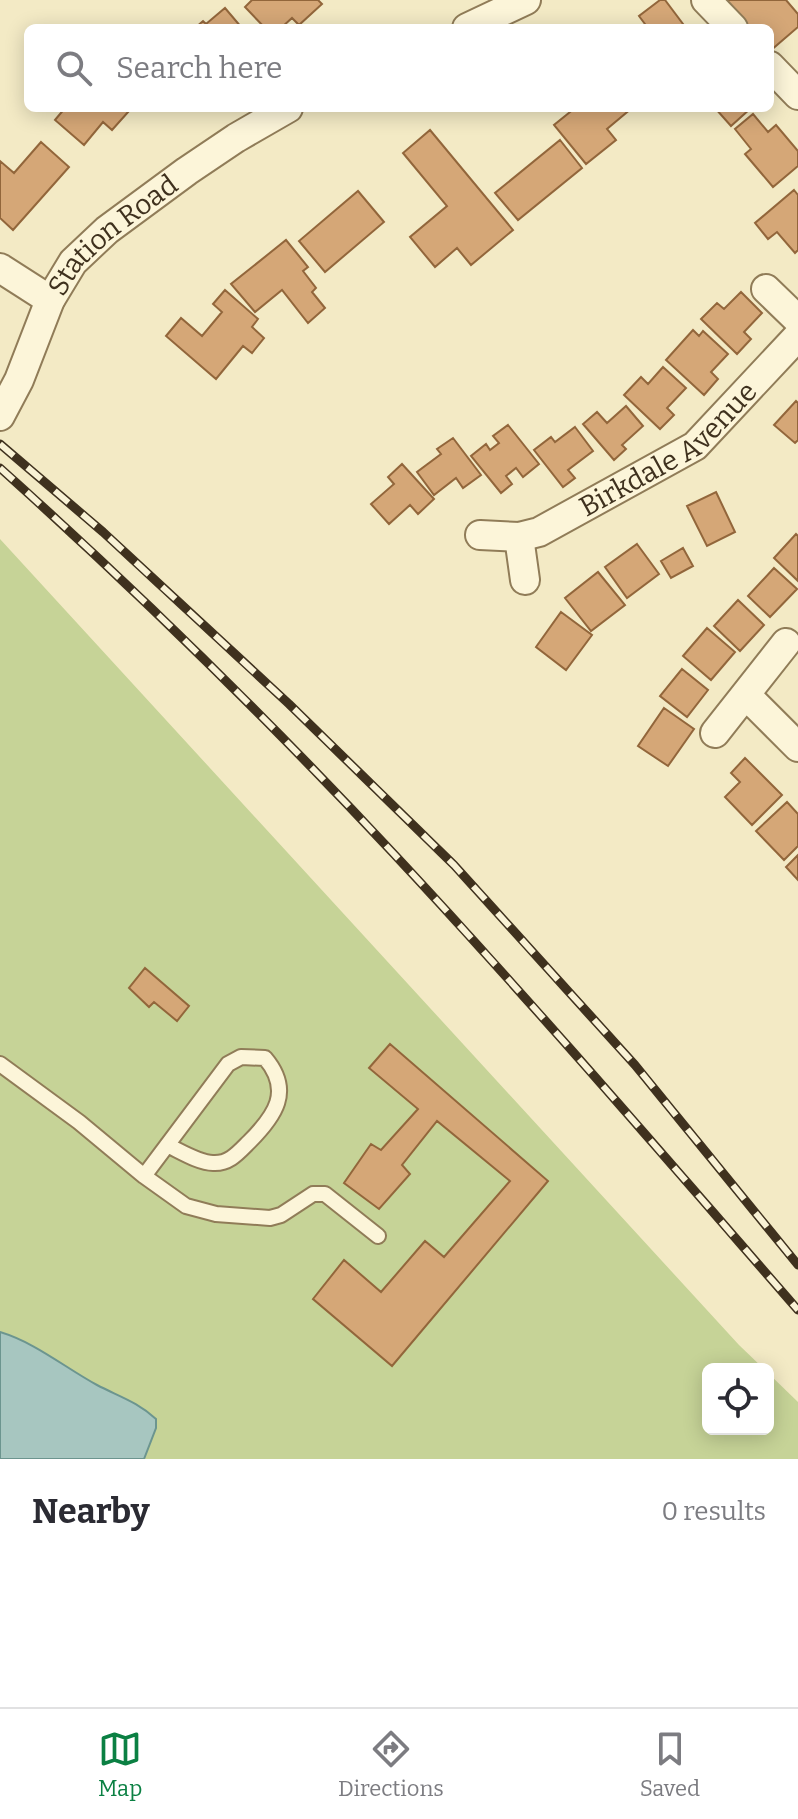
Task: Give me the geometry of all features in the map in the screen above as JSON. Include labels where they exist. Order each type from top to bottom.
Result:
[{"type":"street","points":[[475,24],[526,0]]},
{"type":"street","points":[[706,0],[729,24]]},
{"type":"street","points":[[774,70],[798,95]]},
{"type":"street","name":"Station Road","points":[[0,416],[24,367],[50,300],[73,262],[107,230],[211,154],[281,112]]},
{"type":"street","points":[[0,268],[50,300]]},
{"type":"street","points":[[766,289],[798,320]]},
{"type":"street","name":"Birkdale Avenue","points":[[480,535],[519,537],[539,532],[695,446],[798,336]]},
{"type":"street","points":[[519,537],[525,580]]},
{"type":"street","points":[[715,733],[786,643]]},
{"type":"street","points":[[746,695],[798,747]]},
{"type":"lane","points":[[144,1176],[167,1145],[228,1064],[241,1057],[265,1058],[275,1070],[279,1088],[277,1108],[266,1125],[234,1157],[210,1164],[167,1145]]},
{"type":"lane","points":[[0,1064],[186,1206],[216,1214],[270,1218],[281,1215],[313,1194],[325,1194],[378,1236]]},
{"type":"green space","points":[[0,539],[758,1363],[702,1363],[702,1435],[774,1435],[774,1379],[798,1402],[798,1459],[0,1459]]},
{"type":"water","points":[[0,1332],[38,1349],[156,1419],[156,1428],[144,1459],[0,1459]]},
{"type":"building","points":[[252,0],[318,0],[322,4],[300,24],[292,18],[285,24],[261,24],[245,7]]},
{"type":"building","points":[[660,0],[665,0],[683,24],[645,24],[639,16]]},
{"type":"building","points":[[722,0],[786,0],[798,14],[798,27],[774,48],[774,24],[743,24]]},
{"type":"building","points":[[225,8],[239,24],[206,24]]},
{"type":"building","points":[[62,112],[128,112],[112,130],[103,122],[84,145],[55,120]]},
{"type":"building","points":[[570,112],[627,112],[607,129],[616,140],[586,164],[554,125]]},
{"type":"building","points":[[719,112],[747,112],[731,126]]},
{"type":"building","points":[[753,114],[768,132],[776,125],[798,151],[798,166],[773,187],[745,154],[751,149],[735,129]]},
{"type":"building","points":[[430,130],[513,230],[471,265],[457,248],[435,267],[410,237],[447,206],[403,153]]},
{"type":"building","points":[[560,140],[582,168],[518,220],[495,193]]},
{"type":"building","points":[[41,142],[69,167],[13,230],[0,218],[0,161],[14,173]]},
{"type":"building","points":[[794,190],[798,195],[798,250],[795,253],[777,232],[768,239],[755,223]]},
{"type":"building","points":[[358,191],[384,222],[325,272],[299,241]]},
{"type":"building","points":[[286,240],[308,267],[303,271],[316,288],[312,292],[325,308],[308,323],[282,290],[255,312],[231,284]]},
{"type":"building","points":[[225,290],[258,319],[252,327],[264,338],[252,353],[243,346],[216,379],[166,336],[181,318],[202,336],[222,312],[213,304]]},
{"type":"building","points":[[741,292],[762,313],[744,332],[751,339],[737,354],[701,319],[717,303],[724,309]]},
{"type":"building","points":[[693,330],[699,336],[703,331],[728,354],[711,372],[718,379],[704,395],[666,360]]},
{"type":"building","points":[[663,367],[686,388],[667,408],[674,415],[660,429],[624,395],[641,377],[648,384]]},
{"type":"building","points":[[796,401],[798,440],[795,443],[774,425]]},
{"type":"building","points":[[626,406],[643,426],[622,445],[626,449],[614,460],[583,424],[597,412],[607,423]]},
{"type":"building","points":[[508,425],[539,464],[523,477],[516,468],[506,476],[512,484],[501,493],[471,456],[486,444],[490,450],[499,443],[493,436]]},
{"type":"building","points":[[575,427],[593,451],[568,470],[575,478],[563,487],[534,450],[551,437],[555,442]]},
{"type":"building","points":[[453,438],[481,475],[463,488],[456,478],[434,495],[417,472],[441,454],[437,449]]},
{"type":"building","points":[[402,464],[434,499],[418,514],[410,505],[389,524],[371,504],[394,484],[388,477]]},
{"type":"building","points":[[716,492],[735,532],[707,546],[687,506]]},
{"type":"building","points":[[796,534],[798,536],[798,581],[774,558]]},
{"type":"building","points":[[637,544],[659,574],[627,598],[605,567]]},
{"type":"building","points":[[683,548],[693,566],[671,578],[661,561]]},
{"type":"building","points":[[774,568],[797,589],[770,617],[748,596]]},
{"type":"building","points":[[598,572],[625,605],[591,631],[565,598]]},
{"type":"building","points":[[738,600],[764,625],[740,651],[714,626]]},
{"type":"building","points":[[561,612],[592,635],[566,670],[536,647]]},
{"type":"building","points":[[707,628],[735,652],[711,680],[683,656]]},
{"type":"building","points":[[682,669],[708,690],[687,717],[660,696]]},
{"type":"building","points":[[664,708],[694,729],[668,766],[638,746]]},
{"type":"building","points":[[745,758],[782,795],[752,825],[725,797],[740,782],[731,773]]},
{"type":"building","points":[[787,802],[798,814],[798,846],[784,860],[756,831]]},
{"type":"building","points":[[798,855],[798,880],[786,867]]},
{"type":"building","points":[[145,968],[189,1006],[177,1021],[154,1002],[149,1007],[129,988]]},
{"type":"building","points":[[390,1044],[548,1181],[392,1366],[313,1299],[344,1260],[381,1292],[425,1241],[444,1257],[510,1181],[437,1121],[402,1165],[410,1174],[379,1209],[344,1183],[371,1144],[381,1150],[418,1109],[369,1068]]},
{"type":"railway","points":[[0,444],[103,532],[289,704],[454,865],[635,1065],[798,1265]]},
{"type":"railway","points":[[0,468],[201,656],[346,803],[547,1022],[798,1310]]}]
